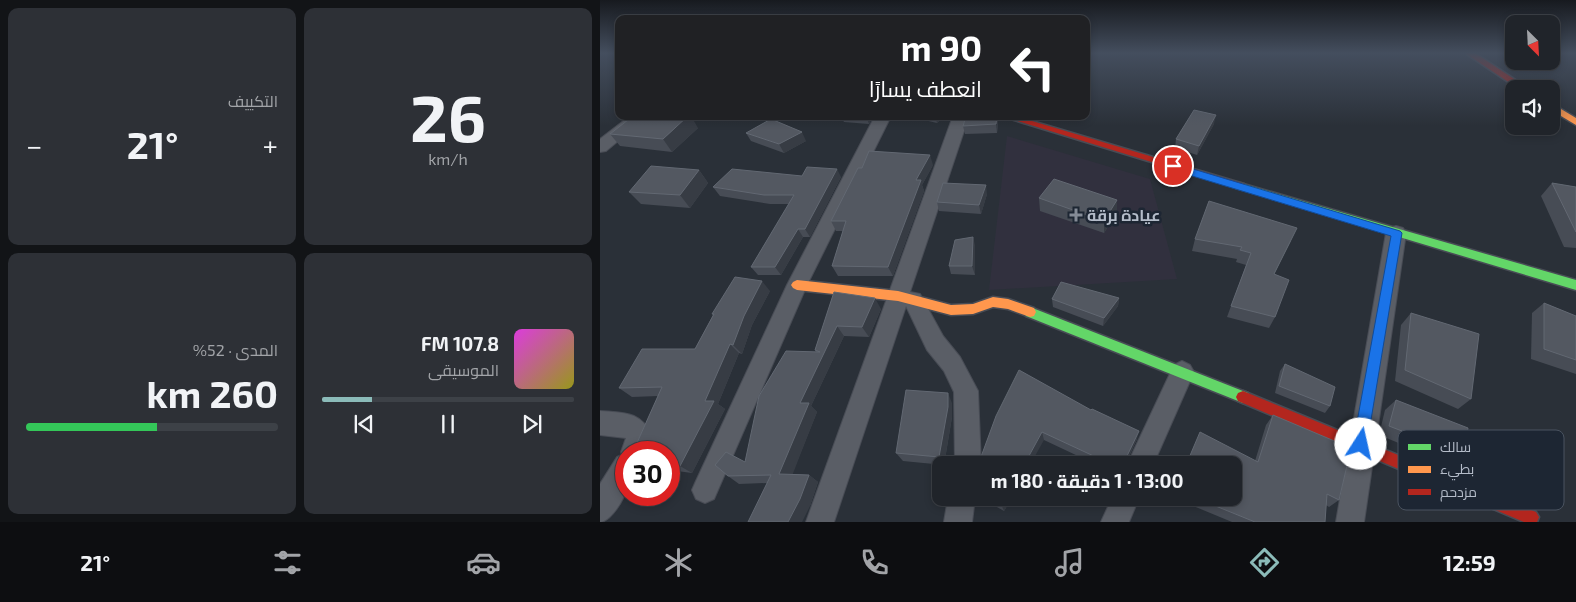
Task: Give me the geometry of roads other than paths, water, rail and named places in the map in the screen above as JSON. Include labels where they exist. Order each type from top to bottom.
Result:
[{"type":"street","points":[[1560,112],[1576,122]]},
{"type":"street","points":[[600,147],[635,120]]},
{"type":"street","points":[[705,490],[797,285],[881,120]]},
{"type":"street","points":[[820,522],[906,298],[959,120]]},
{"type":"street","points":[[1018,120],[1576,286]]},
{"type":"street","points":[[1350,522],[1396,233]]},
{"type":"street","points":[[797,285],[906,298],[951,310],[963,310],[993,302],[1002,302],[1182,372],[1398,460]]},
{"type":"street","points":[[906,298],[935,343],[952,364],[966,391],[968,456]]},
{"type":"street","points":[[1144,456],[1182,372]]},
{"type":"street","points":[[600,423],[630,426],[638,432],[640,438],[639,441]]},
{"type":"street","points":[[600,510],[615,485]]},
{"type":"street","points":[[958,522],[961,506]]},
{"type":"street","points":[[1115,522],[1122,506]]},
{"type":"street","points":[[1515,510],[1531,517]]},
{"type":"place","name":"عيادة برقة","points":[[1076,215]]}]
